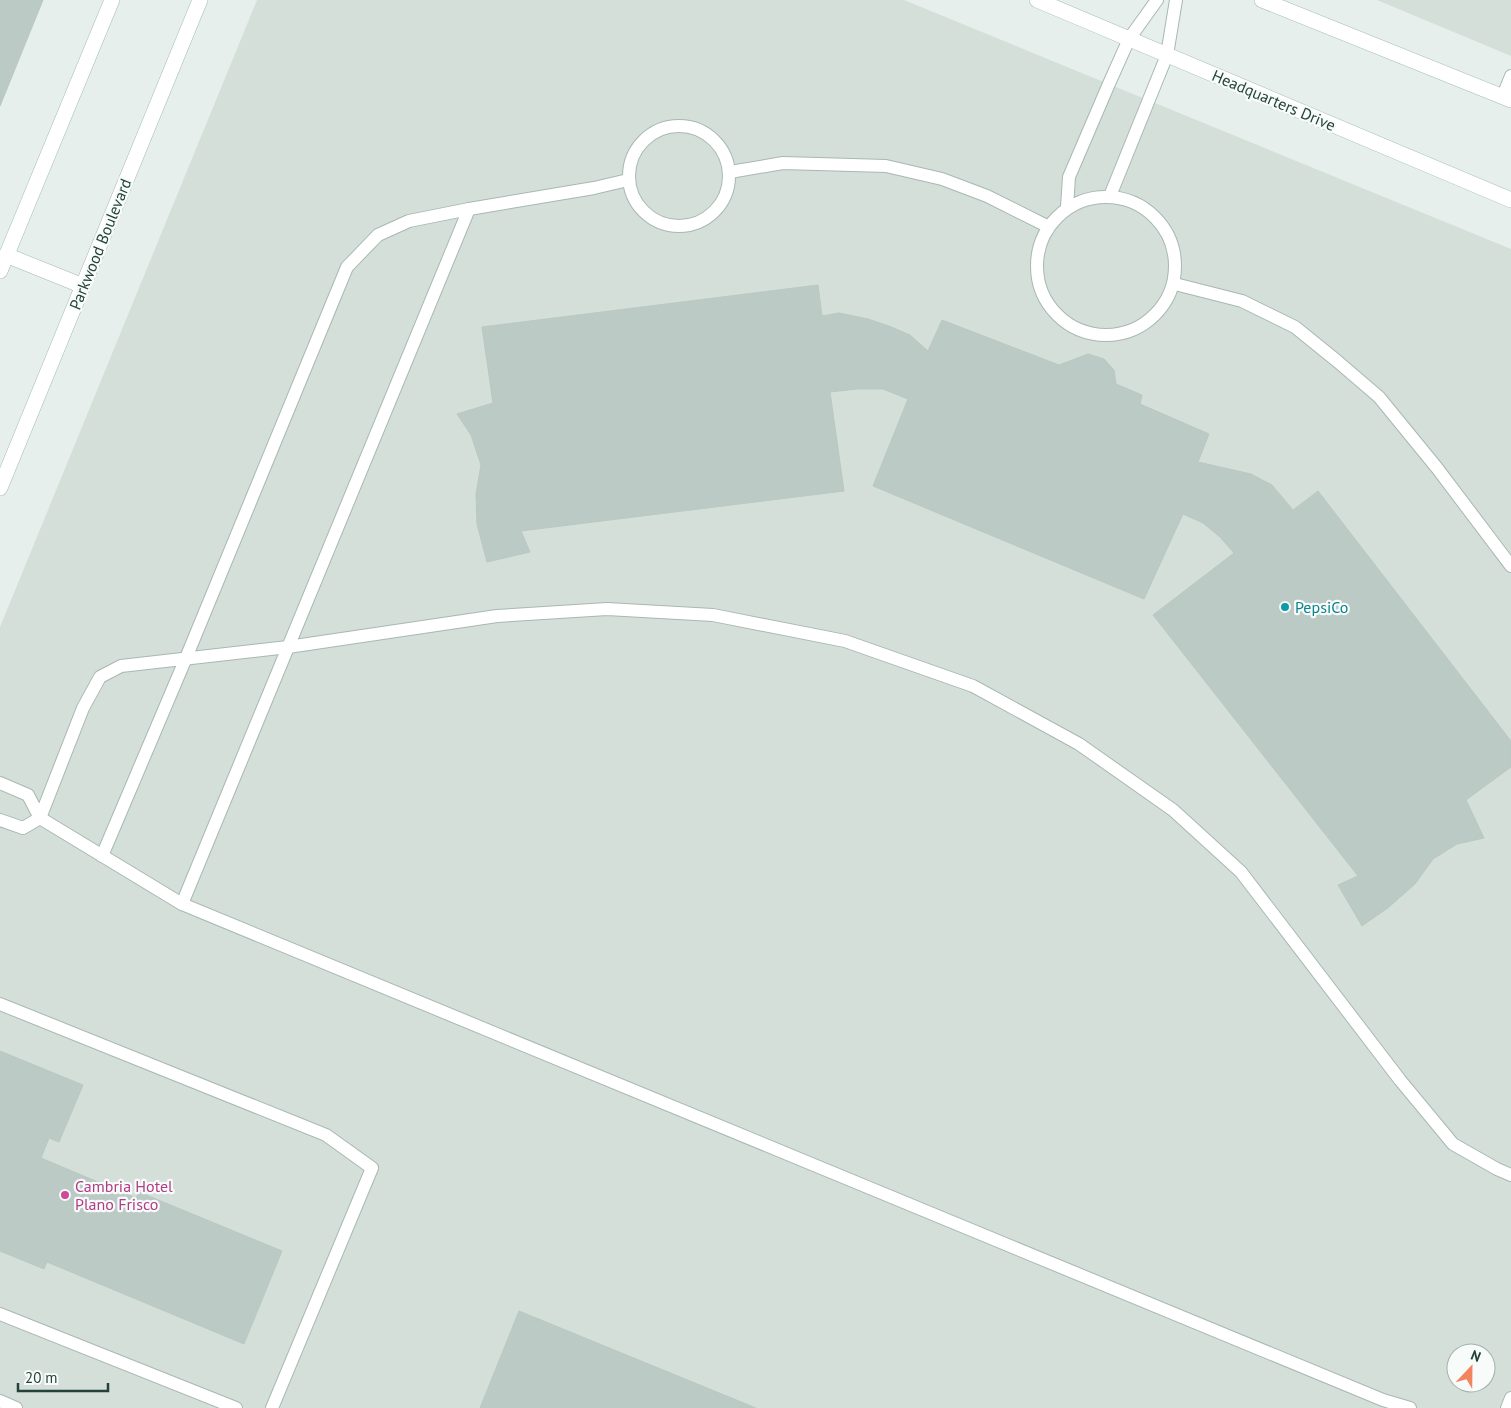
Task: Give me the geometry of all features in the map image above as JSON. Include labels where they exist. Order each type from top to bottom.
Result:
[{"type":"main road","points":[[0,271],[3,254],[112,0]]},
{"type":"main road","name":"Parkwood Boulevard","points":[[0,488],[200,0]]},
{"type":"main road","name":"Headquarters Drive","points":[[1037,0],[1511,200]]},
{"type":"main road","points":[[1262,0],[1507,98]]},
{"type":"main road","points":[[3,254],[83,286]]},
{"type":"lane","points":[[1067,207],[1069,177],[1129,39],[1157,0]]},
{"type":"lane","points":[[1110,196],[1167,55],[1176,0]]},
{"type":"lane","points":[[1507,98],[1511,76]]},
{"type":"lane","points":[[686,126],[707,134],[723,150],[730,172],[727,192],[718,209],[702,221],[683,227],[663,224],[646,215],[634,199],[628,180],[632,158],[644,139],[664,128],[686,126]]},
{"type":"lane","points":[[730,172],[783,163],[886,166],[942,179],[987,196],[1048,226]]},
{"type":"lane","points":[[102,856],[347,268],[378,235],[409,221],[594,188],[628,180]]},
{"type":"lane","points":[[1110,196],[1140,204],[1164,224],[1176,253],[1175,284],[1158,314],[1129,333],[1094,335],[1063,321],[1041,293],[1036,259],[1048,226],[1067,207],[1088,198],[1110,196]]},
{"type":"lane","points":[[182,904],[469,209]]},
{"type":"lane","points":[[1175,284],[1242,301],[1295,328],[1337,361],[1379,397],[1438,468],[1511,566]]},
{"type":"lane","points":[[0,820],[23,828],[40,818],[83,708],[100,677],[121,666],[288,647],[497,616],[594,609],[713,615],[845,641],[973,686],[1079,744],[1173,810],[1241,872],[1400,1080],[1453,1144],[1511,1175]]},
{"type":"lane","points":[[0,783],[28,795],[40,818],[182,904],[1383,1400],[1410,1408]]},
{"type":"lane","points":[[0,1004],[326,1135],[372,1168],[272,1408]]},
{"type":"lane","points":[[0,1314],[236,1408]]},
{"type":"lane","points":[[1507,1408],[1511,1398]]},
{"type":"lane","points":[[0,1401],[16,1408]]},
{"type":"shaded area","points":[[257,0],[904,0],[1511,249],[1511,1408],[0,1408],[0,627]]},
{"type":"shaded area","points":[[1377,0],[1511,0],[1511,56]]},
{"type":"building","points":[[0,0],[43,0],[0,106]]},
{"type":"building","name":"PepsiCo","points":[[818,285],[822,316],[839,313],[868,319],[910,335],[928,351],[942,320],[1059,365],[1088,354],[1104,359],[1114,370],[1116,384],[1142,395],[1140,404],[1209,434],[1198,462],[1251,474],[1272,485],[1293,510],[1318,491],[1511,741],[1511,767],[1466,800],[1484,838],[1457,844],[1433,859],[1415,884],[1389,907],[1362,926],[1338,885],[1358,876],[1153,615],[1234,553],[1220,537],[1203,523],[1183,514],[1144,599],[873,486],[908,399],[883,389],[830,392],[844,491],[521,531],[530,552],[487,562],[477,524],[476,494],[481,465],[471,435],[457,414],[493,403],[482,327]]},
{"type":"building","name":"Cambria Hotel Plano Frisco","points":[[0,1051],[83,1085],[59,1142],[49,1138],[41,1158],[136,1198],[139,1192],[282,1251],[244,1344],[47,1262],[44,1269],[0,1251]]},
{"type":"building","points":[[519,1311],[756,1408],[480,1408]]},
{"type":"place","name":"PepsiCo","points":[[1285,607]]},
{"type":"place","name":"Cambria Hotel Plano Frisco","points":[[65,1195]]}]
